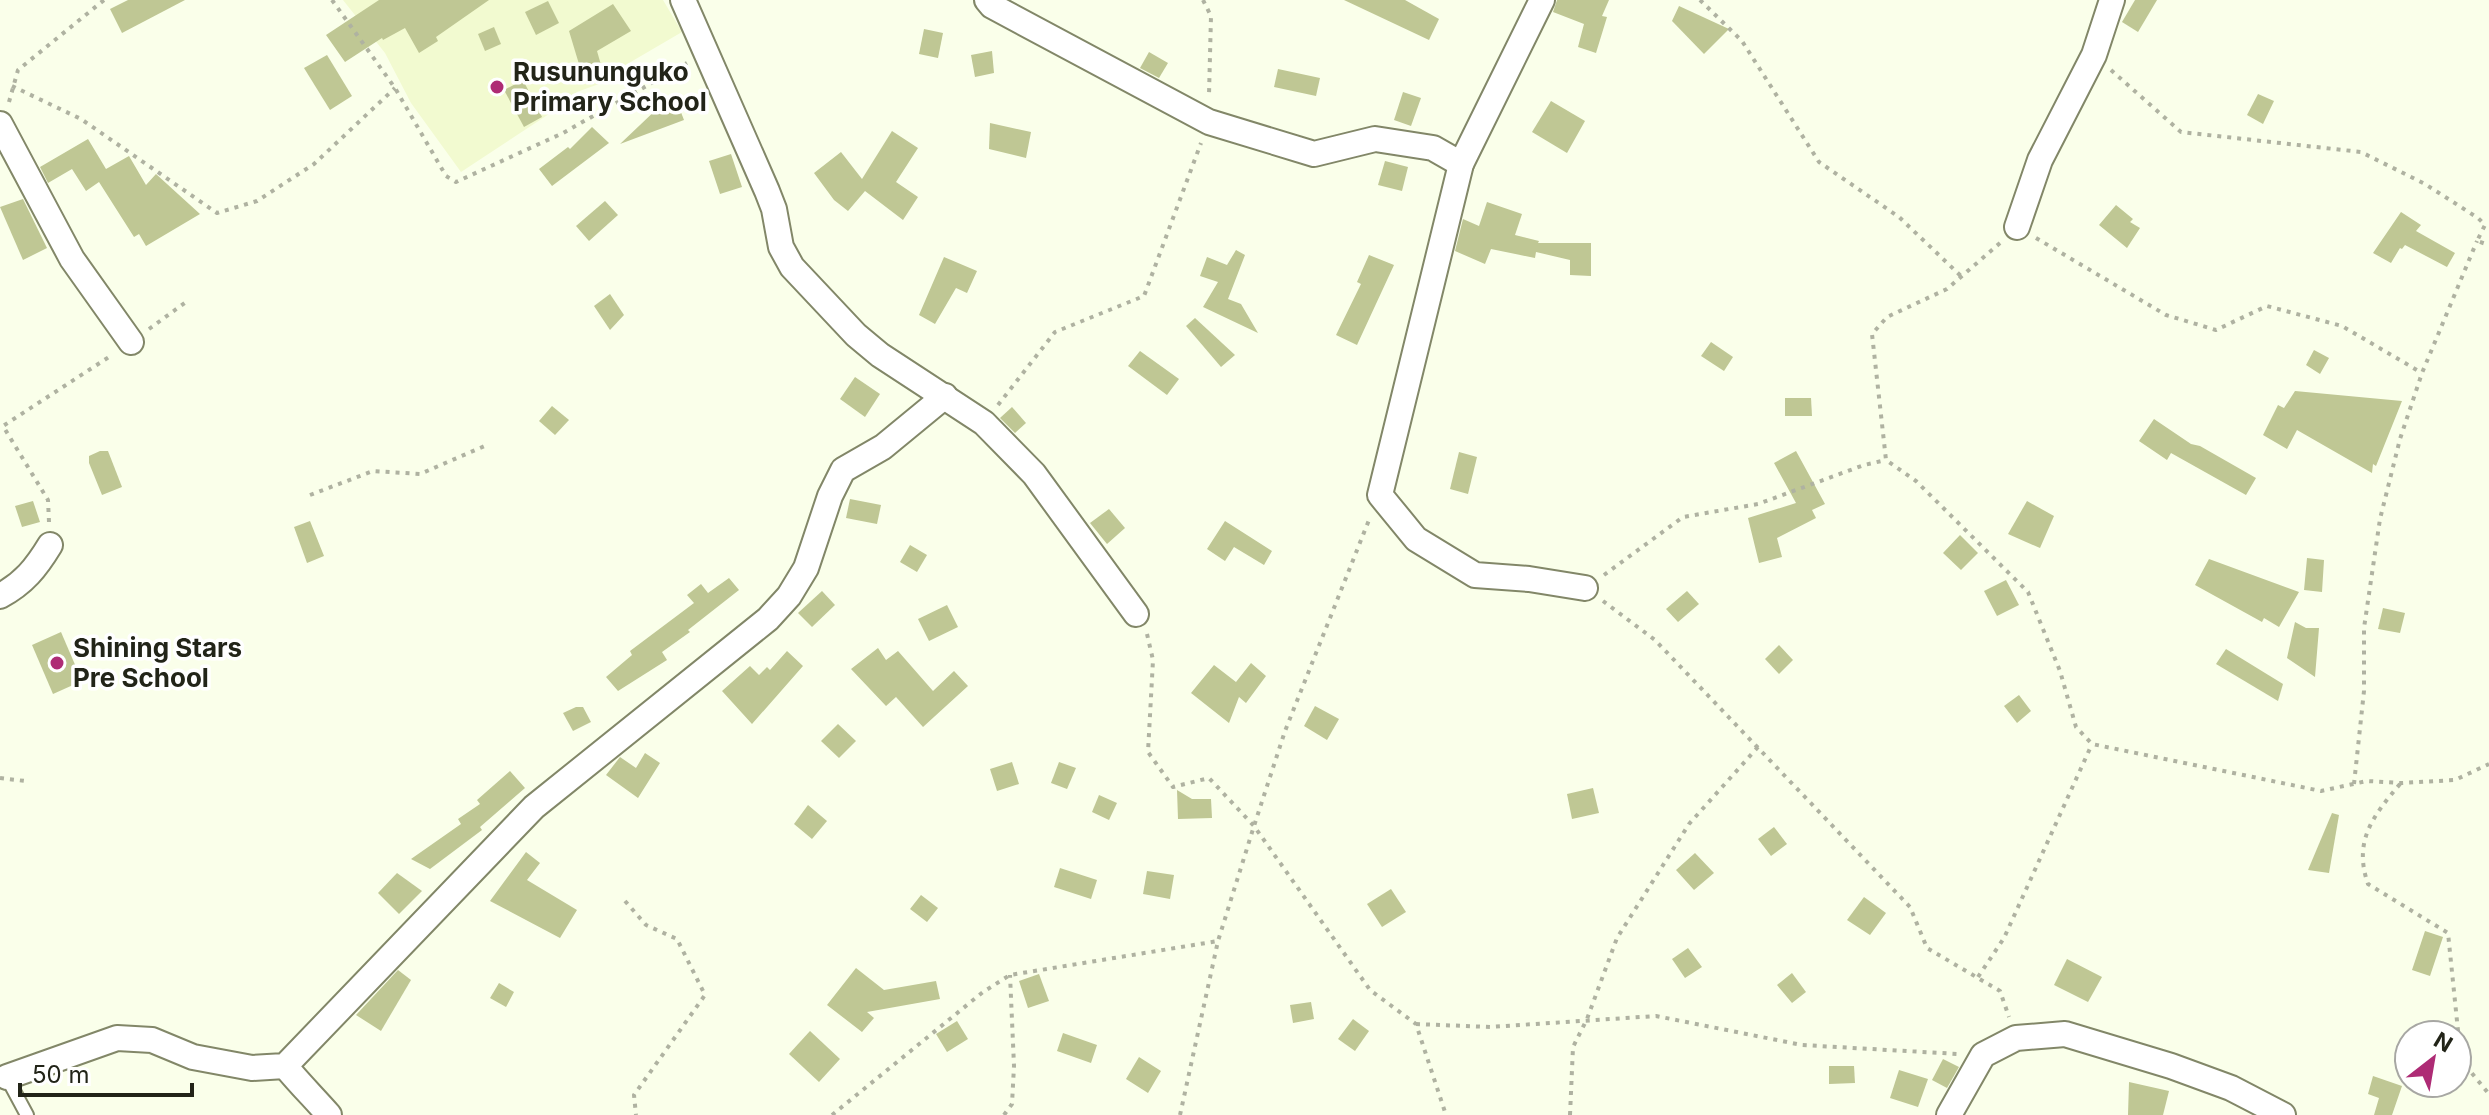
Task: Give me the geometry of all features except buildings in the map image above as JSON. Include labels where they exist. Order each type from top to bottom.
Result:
[{"type":"street","points":[[683,0],[774,209],[785,257],[856,335],[880,355],[984,423],[1034,474],[1136,614]]},
{"type":"street","points":[[987,0],[992,6],[1209,122],[1314,154],[1375,139],[1433,148],[1461,164]]},
{"type":"street","points":[[1542,0],[1461,164],[1380,495],[1416,539],[1475,575],[1585,588]]},
{"type":"street","points":[[2017,227],[2040,160],[2094,55],[2112,0]]},
{"type":"street","points":[[2,126],[72,259],[131,342]]},
{"type":"street","points":[[4,1073],[117,1038],[152,1040],[193,1057],[252,1068],[285,1066],[534,807],[768,619],[789,596],[806,568],[830,496],[843,470],[883,447],[945,396]]},
{"type":"street","points":[[0,596],[20,586],[50,545]]},
{"type":"street","points":[[1949,1115],[1983,1055],[2016,1038],[2065,1034],[2115,1047],[2231,1088],[2283,1115]]},
{"type":"street","points":[[285,1066],[329,1115]]},
{"type":"lane","points":[[4,1073],[27,1115]]},
{"type":"path","points":[[2,126],[18,70],[104,0]]},
{"type":"path","points":[[332,0],[395,88],[446,176],[456,182],[563,133],[707,52]]},
{"type":"path","points":[[984,423],[1055,332],[1144,296],[1209,122],[1211,16],[1203,0]]},
{"type":"path","points":[[1700,0],[1742,41],[1819,162],[1899,217],[1962,277]]},
{"type":"path","points":[[2094,55],[2181,132],[2361,152],[2425,184],[2485,225],[2422,373],[2400,439],[2380,519],[2364,628],[2364,691],[2354,784]]},
{"type":"path","points":[[12,86],[81,119],[217,213],[257,201],[314,164],[395,88]]},
{"type":"path","points":[[1886,460],[1872,334],[1887,317],[1947,289],[2017,227],[2166,315],[2216,330],[2267,306],[2342,326],[2422,373]]},
{"type":"path","points":[[2477,241],[2489,245]]},
{"type":"path","points":[[50,545],[48,500],[3,426],[186,302]]},
{"type":"path","points":[[310,495],[373,471],[420,474],[487,445]]},
{"type":"path","points":[[2016,1038],[2000,991],[1927,948],[1910,907],[1655,640],[1585,588],[1683,517],[1758,504],[1864,465],[1886,460],[1916,481],[2028,592],[2060,671],[2076,727],[2092,744],[2321,791],[2367,781],[2455,780],[2489,764]]},
{"type":"path","points":[[1180,1115],[1218,941],[1254,826],[1285,731],[1380,495]]},
{"type":"path","points":[[1136,614],[1146,631],[1153,660],[1148,752],[1173,787],[1209,778],[1254,826],[1370,990],[1416,1024],[1490,1027],[1656,1016],[1802,1045],[1983,1055]]},
{"type":"path","points":[[1978,977],[2004,938],[2092,744]]},
{"type":"path","points":[[1570,1115],[1573,1047],[1587,1019],[1617,938],[1689,824],[1758,747]]},
{"type":"path","points":[[0,778],[25,781]]},
{"type":"path","points":[[2401,783],[2375,813],[2365,833],[2363,870],[2368,884],[2448,933],[2461,1060],[2489,1094]]},
{"type":"path","points":[[625,901],[646,925],[677,939],[705,995],[634,1095],[636,1115]]},
{"type":"path","points":[[832,1115],[983,992],[1010,975],[1218,941]]},
{"type":"path","points":[[1004,1115],[1012,1104],[1014,1066],[1010,975]]},
{"type":"path","points":[[1416,1024],[1446,1115]]},
{"type":"shaded area","name":"Rusununguko Primary School","points":[[343,0],[663,0],[682,32],[617,70],[607,81],[577,92],[461,172],[411,103],[385,53]]},
{"type":"place","name":"Rusununguko Primary School","points":[[497,87]]},
{"type":"place","name":"Shining Stars Pre School","points":[[57,663]]}]
